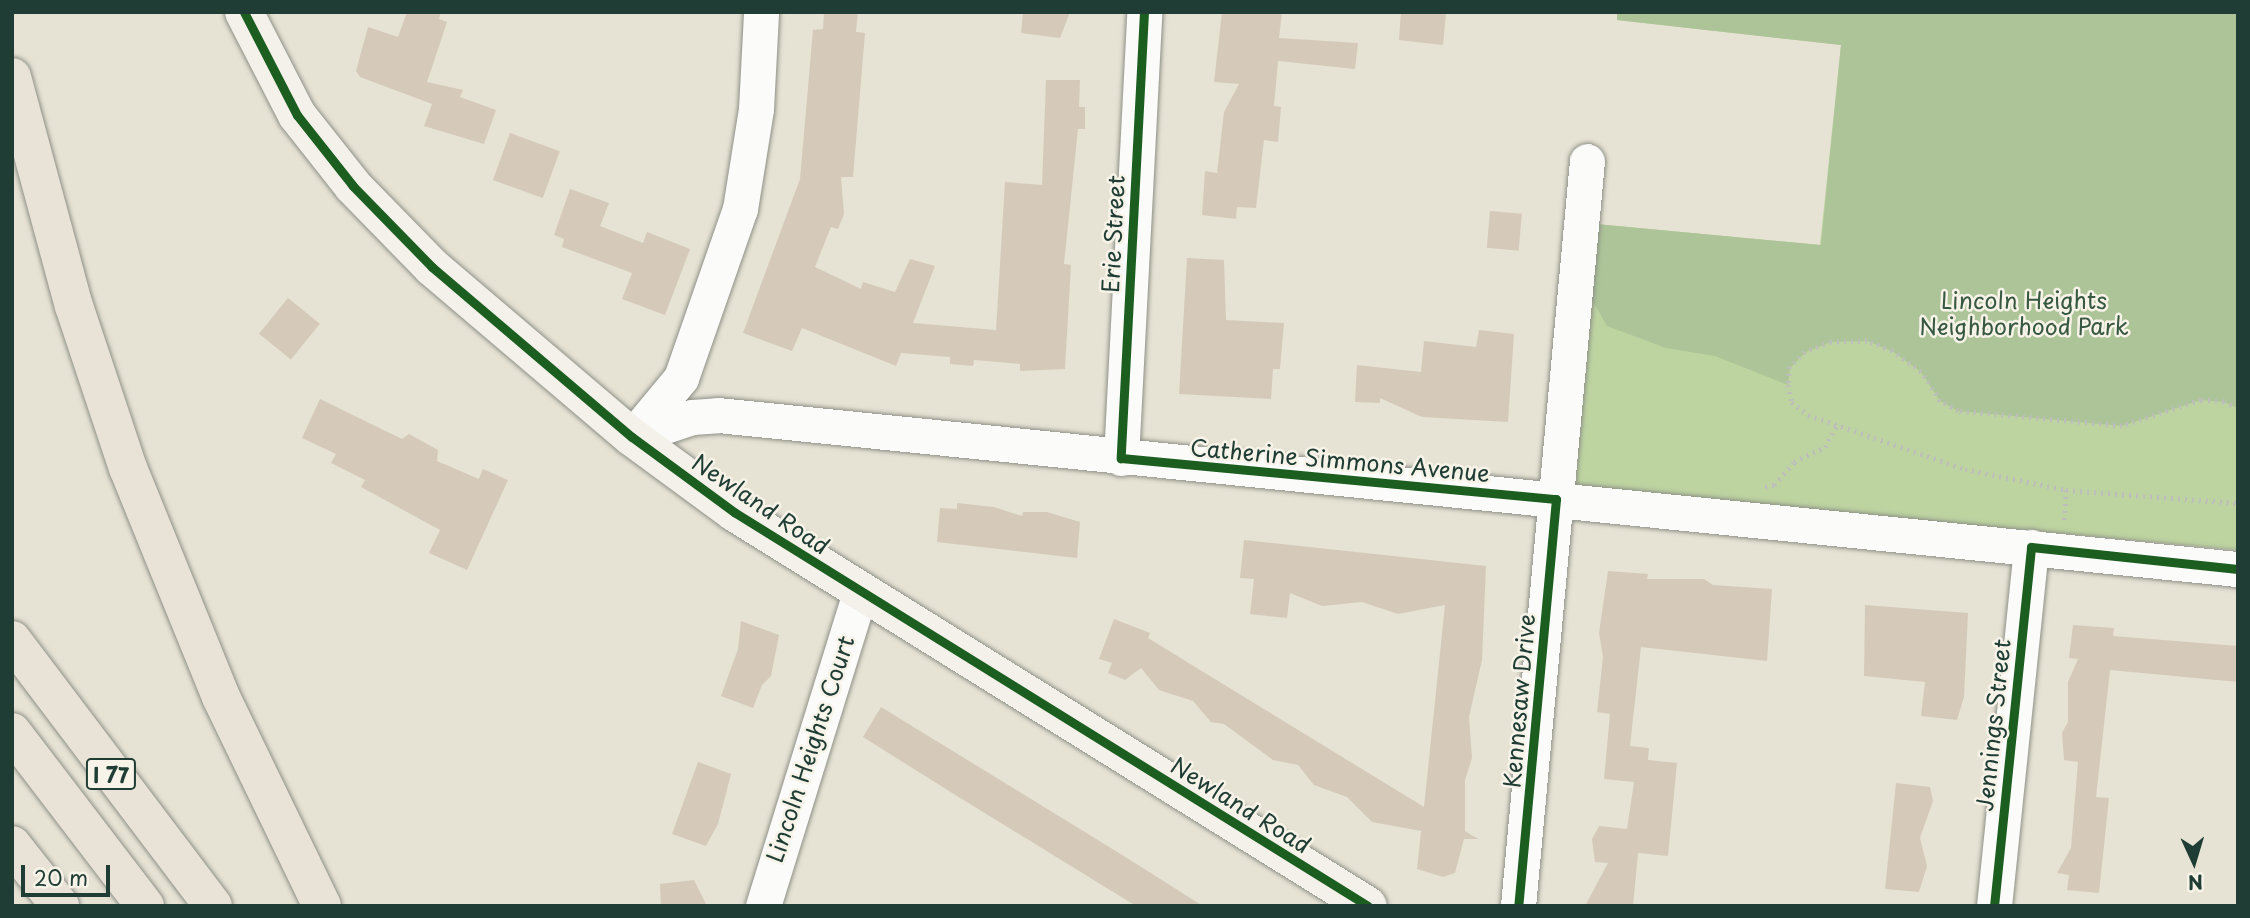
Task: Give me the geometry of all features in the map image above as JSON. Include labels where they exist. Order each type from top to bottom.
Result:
[{"type":"highway","points":[[12,77],[74,306],[133,479],[221,697],[323,906]]},
{"type":"highway","name":"I 77","points":[[12,640],[213,906]]},
{"type":"highway","name":"I 77","points":[[12,732],[145,906]]},
{"type":"highway","points":[[12,845],[60,906]]},
{"type":"street","name":"Newland Road","points":[[244,12],[297,115],[360,194],[442,276],[632,437],[734,512],[1368,906]]},
{"type":"street","points":[[632,437],[681,378],[740,209],[755,109],[761,12]]},
{"type":"street","name":"Erie Street","points":[[1121,458],[1143,12]]},
{"type":"street","name":"Kennesaw Drive","points":[[1518,906],[1587,161]]},
{"type":"street","name":"Catherine Simmons Avenue","points":[[632,437],[692,417],[718,415],[1121,458],[1556,499],[2238,569]]},
{"type":"street","name":"Jennings Street","points":[[1994,906],[2031,547]]},
{"type":"street","name":"Lincoln Heights Court","points":[[763,906],[860,592]]},
{"type":"path","points":[[2238,408],[2224,402],[2201,400],[2122,426],[1958,411],[1940,401],[1921,372],[1892,351],[1867,341],[1831,341],[1805,352],[1790,368],[1788,385],[1792,402],[1808,415],[1965,469],[2066,490],[2238,503]]},
{"type":"path","points":[[1755,489],[1774,485],[1794,462],[1825,447],[1836,426]]},
{"type":"green space","name":"Lincoln Heights Neighborhood Park","points":[[1617,12],[2238,12],[2238,550],[1573,488],[1596,224],[1820,245],[1841,45],[1617,20]]},
{"type":"green space","name":"Lincoln Heights Neighborhood Park","points":[[1617,12],[2238,12],[2238,408],[2224,402],[2201,400],[2122,426],[1958,411],[1940,401],[1921,372],[1892,351],[1867,341],[1831,342],[1806,352],[1790,368],[1788,385],[1715,356],[1666,348],[1607,326],[1590,296],[1596,224],[1821,245],[1841,45],[1617,20]]},
{"type":"building","points":[[407,12],[441,12],[439,19],[447,22],[427,82],[463,90],[460,97],[496,110],[484,144],[424,126],[432,104],[360,77],[356,71],[368,27],[398,37]]},
{"type":"building","points":[[824,12],[858,12],[856,32],[865,33],[853,177],[841,177],[844,214],[838,229],[831,227],[815,267],[861,289],[863,282],[895,292],[910,259],[935,266],[913,323],[996,330],[1005,182],[1042,185],[1046,80],[1080,80],[1079,107],[1085,107],[1085,129],[1078,129],[1064,264],[1071,265],[1065,369],[1020,371],[1020,364],[974,360],[973,366],[950,364],[950,357],[901,353],[896,366],[802,328],[792,351],[743,333],[800,179],[813,30],[823,29]]},
{"type":"building","points":[[1023,12],[1070,12],[1060,38],[1021,33]]},
{"type":"building","points":[[1222,12],[1282,12],[1279,38],[1358,43],[1355,69],[1278,61],[1274,106],[1281,107],[1278,142],[1264,140],[1256,208],[1237,207],[1236,219],[1202,215],[1205,171],[1217,173],[1224,112],[1239,84],[1214,82]]},
{"type":"building","points":[[1401,12],[1446,12],[1443,45],[1399,40]]},
{"type":"building","points":[[510,133],[560,151],[543,198],[493,180]]},
{"type":"building","points":[[570,189],[609,203],[600,226],[643,243],[647,232],[690,249],[665,315],[622,299],[632,273],[562,247],[564,239],[554,235]]},
{"type":"building","points":[[1490,211],[1522,214],[1519,251],[1487,248]]},
{"type":"building","points":[[1187,258],[1224,260],[1226,320],[1284,323],[1280,369],[1273,369],[1271,399],[1179,394]]},
{"type":"building","points":[[288,298],[320,324],[291,360],[259,334]]},
{"type":"building","points":[[1479,330],[1514,334],[1508,422],[1422,417],[1380,398],[1380,403],[1355,402],[1357,365],[1421,372],[1424,341],[1476,347]]},
{"type":"building","points":[[320,399],[402,439],[409,434],[438,450],[437,461],[479,479],[483,469],[508,480],[467,570],[429,553],[440,530],[361,487],[365,480],[331,463],[336,454],[302,438]]},
{"type":"building","points":[[957,503],[994,507],[1022,516],[1023,512],[1047,512],[1080,522],[1077,558],[937,542],[940,508],[957,509]]},
{"type":"building","points":[[1244,540],[1486,566],[1482,660],[1469,717],[1472,758],[1465,780],[1465,831],[1478,839],[1464,839],[1455,873],[1443,877],[1417,869],[1421,831],[1372,822],[1347,797],[1314,785],[1298,765],[1273,760],[1224,724],[1211,722],[1193,701],[1159,690],[1141,668],[1125,680],[1108,673],[1112,663],[1099,659],[1114,619],[1150,633],[1148,638],[1424,807],[1445,605],[1398,614],[1362,602],[1322,606],[1290,593],[1287,618],[1250,614],[1254,579],[1240,578]]},
{"type":"building","points":[[1608,571],[1648,574],[1647,579],[1704,579],[1713,585],[1772,589],[1767,661],[1641,647],[1630,746],[1649,748],[1648,760],[1677,763],[1668,856],[1638,853],[1633,906],[1585,906],[1608,863],[1595,862],[1592,839],[1599,826],[1627,829],[1634,782],[1604,779],[1610,714],[1597,712],[1603,657],[1599,633]]},
{"type":"building","points":[[1865,605],[1968,613],[1964,697],[1957,720],[1921,716],[1925,682],[1864,676]]},
{"type":"building","points":[[741,621],[779,635],[771,676],[762,685],[753,708],[721,696],[738,649]]},
{"type":"building","points":[[2073,625],[2114,628],[2113,636],[2238,646],[2238,682],[2110,670],[2096,797],[2109,798],[2099,893],[2067,890],[2069,875],[2057,873],[2071,848],[2078,762],[2064,760],[2062,733],[2068,722],[2068,682],[2078,659],[2069,658]]},
{"type":"building","points":[[881,707],[1203,906],[1136,906],[949,791],[863,737]]},
{"type":"building","points":[[698,762],[731,774],[718,824],[706,846],[672,834]]},
{"type":"building","points":[[1896,783],[1930,787],[1933,801],[1920,838],[1927,866],[1919,892],[1885,889]]},
{"type":"building","points":[[694,880],[707,906],[661,906],[660,884]]},
{"type":"cycle path","points":[[244,12],[297,115],[353,186],[432,267],[632,437],[734,512],[1368,906]]},
{"type":"cycle path","points":[[1144,12],[1121,458],[1556,499],[1518,906]]},
{"type":"cycle path","points":[[1994,906],[2031,547],[2238,569]]}]
